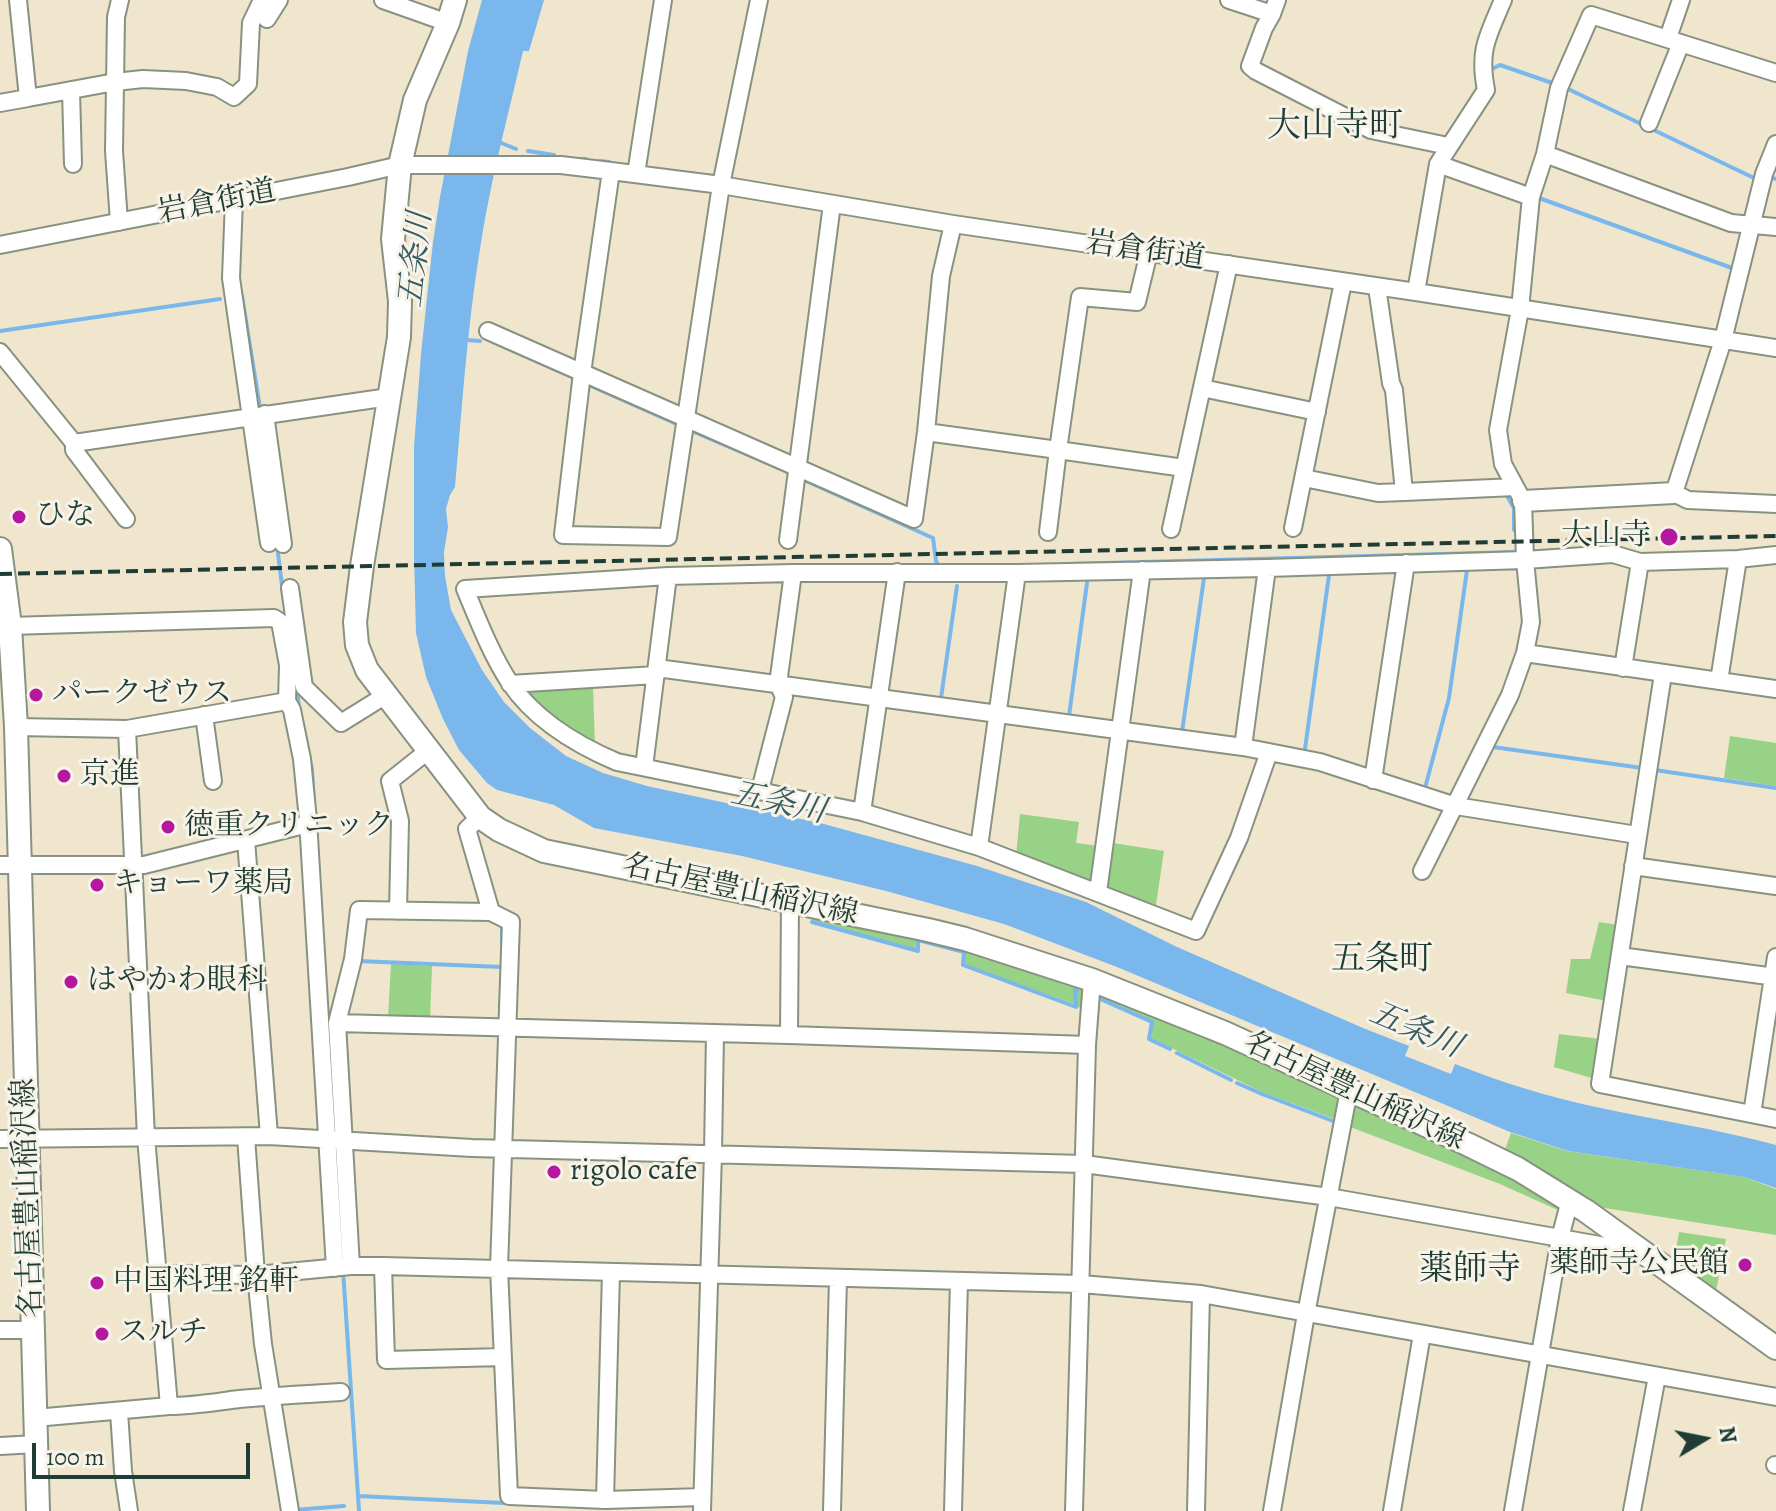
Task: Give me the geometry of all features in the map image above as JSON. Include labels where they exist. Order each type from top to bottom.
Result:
[{"type":"main road","name":"名古屋豊山稲沢線","points":[[455,0],[415,100],[400,165],[393,239],[400,301],[399,337],[355,622],[357,645],[367,670],[480,817],[499,830],[544,851],[965,939],[1092,980],[1225,1033],[1518,1169],[1570,1200],[1776,1348]]},
{"type":"main road","name":"名古屋豊山稲沢線","points":[[0,549],[10,626],[6,664],[16,727],[10,864],[27,1139],[38,1511]]},
{"type":"street","points":[[18,0],[28,98]]},
{"type":"street","points":[[119,222],[114,151],[116,17],[120,0]]},
{"type":"street","points":[[0,103],[143,79],[186,81],[217,87],[234,97],[248,84],[251,23],[262,0]]},
{"type":"street","points":[[267,19],[279,0]]},
{"type":"street","points":[[383,0],[448,23]]},
{"type":"street","points":[[636,174],[663,0]]},
{"type":"street","points":[[611,171],[563,535],[668,537],[721,185],[759,0]]},
{"type":"street","points":[[1229,0],[1275,7],[1250,66],[1256,71],[1371,130],[1448,146]]},
{"type":"street","points":[[1416,292],[1438,164],[1486,90],[1482,69],[1485,45],[1503,0]]},
{"type":"street","points":[[1649,123],[1675,40],[1681,0]]},
{"type":"street","points":[[1422,871],[1510,695],[1525,653],[1531,622],[1519,494],[1503,464],[1498,430],[1520,309],[1531,197],[1545,154],[1559,88],[1593,7],[1675,40],[1776,73]]},
{"type":"street","points":[[71,90],[73,164]]},
{"type":"street","points":[[1674,493],[1723,340],[1764,174],[1776,144]]},
{"type":"street","points":[[1545,154],[1731,223],[1776,227]]},
{"type":"street","points":[[1438,164],[1531,197]]},
{"type":"street","name":"岩倉街道","points":[[0,245],[400,165],[561,165],[721,185],[953,224],[1776,348]]},
{"type":"street","points":[[234,200],[231,278],[258,415],[276,544]]},
{"type":"street","points":[[788,540],[832,204]]},
{"type":"street","points":[[488,331],[914,519],[941,276],[953,224]]},
{"type":"street","points":[[1048,532],[1080,297],[1137,302],[1149,252]]},
{"type":"street","points":[[1171,529],[1229,264]]},
{"type":"street","points":[[1293,528],[1343,282]]},
{"type":"street","points":[[1377,287],[1394,390],[1404,492]]},
{"type":"street","points":[[0,352],[74,443],[74,450],[126,519]]},
{"type":"street","points":[[1202,388],[1317,412]]},
{"type":"street","points":[[74,443],[389,397]]},
{"type":"street","points":[[926,432],[1184,468]]},
{"type":"street","points":[[1304,478],[1378,493],[1674,493],[1688,500],[1776,504]]},
{"type":"street","points":[[1269,752],[1239,838],[1196,931],[979,847],[862,812],[617,762],[575,743],[528,704],[510,684],[465,589],[668,576],[1267,568],[1525,560],[1613,554],[1640,562],[1776,555]]},
{"type":"street","points":[[1719,681],[1738,559]]},
{"type":"street","points":[[1623,668],[1640,562]]},
{"type":"street","points":[[1373,780],[1406,563]]},
{"type":"street","points":[[1243,747],[1267,568]]},
{"type":"street","points":[[1098,892],[1142,570]]},
{"type":"street","points":[[862,812],[897,572]]},
{"type":"street","points":[[760,790],[784,697],[778,684],[793,573]]},
{"type":"street","points":[[979,847],[1017,573]]},
{"type":"street","points":[[644,767],[668,576]]},
{"type":"street","points":[[290,588],[304,687],[341,723],[386,695]]},
{"type":"street","points":[[10,626],[274,618],[280,622],[288,665],[287,701],[292,710],[302,759],[337,1141],[343,1267]]},
{"type":"street","points":[[1525,653],[1776,689]]},
{"type":"street","points":[[510,684],[656,671],[778,684],[1243,747],[1320,762],[1456,806],[1637,835]]},
{"type":"street","points":[[1663,674],[1600,1084],[1776,1119]]},
{"type":"street","points":[[16,727],[127,729],[287,701]]},
{"type":"street","points":[[204,715],[213,781]]},
{"type":"street","points":[[127,729],[146,1137],[169,1406]]},
{"type":"street","points":[[398,911],[400,821],[390,781],[429,750]]},
{"type":"street","points":[[480,817],[467,829],[491,912]]},
{"type":"street","points":[[10,864],[144,865],[308,824]]},
{"type":"street","points":[[246,840],[269,1136]]},
{"type":"street","points":[[1633,866],[1776,886]]},
{"type":"street","points":[[789,1035],[790,902]]},
{"type":"street","points":[[337,1141],[337,1023],[353,959],[359,910],[491,912],[511,922],[499,1268],[509,1496],[702,1504],[715,1033]]},
{"type":"street","points":[[1620,956],[1775,977]]},
{"type":"street","points":[[1752,1114],[1776,957]]},
{"type":"street","points":[[1074,1511],[1087,1045],[1092,980]]},
{"type":"street","points":[[337,1023],[1087,1045]]},
{"type":"street","points":[[1272,1511],[1349,1090]]},
{"type":"street","points":[[0,1139],[269,1136],[503,1149],[1084,1164],[1329,1197],[1642,1252]]},
{"type":"street","points":[[246,1137],[263,1344],[290,1511]]},
{"type":"street","points":[[1513,1511],[1560,1238],[1570,1200]]},
{"type":"street","points":[[157,1274],[256,1275],[383,1266],[1081,1284],[1201,1294],[1776,1397]]},
{"type":"street","points":[[383,1266],[386,1360],[503,1357]]},
{"type":"street","points":[[605,1500],[611,1272]]},
{"type":"street","points":[[832,1511],[838,1278]]},
{"type":"street","points":[[953,1511],[959,1281]]},
{"type":"street","points":[[1196,1511],[1201,1294]]},
{"type":"street","points":[[0,1330],[33,1330]]},
{"type":"street","points":[[1392,1511],[1422,1334]]},
{"type":"street","points":[[1632,1511],[1657,1376]]},
{"type":"street","points":[[35,1418],[341,1392]]},
{"type":"street","points":[[119,1412],[129,1511]]},
{"type":"street","points":[[0,1446],[36,1444]]},
{"type":"green space","points":[[593,685],[595,747],[578,739],[520,689]]},
{"type":"green space","points":[[1730,736],[1776,743],[1776,786],[1724,778]]},
{"type":"green space","points":[[1020,814],[1079,822],[1076,843],[1099,846],[1093,885],[1016,857]]},
{"type":"green space","points":[[1113,843],[1164,851],[1155,911],[1107,892]]},
{"type":"green space","points":[[808,911],[927,936],[1080,984],[1082,1008],[1077,1007],[1078,990],[1075,988],[1074,1004],[964,965],[965,951],[917,939],[917,949],[813,921],[803,916]]},
{"type":"green space","points":[[1599,922],[1618,925],[1607,1001],[1566,993],[1571,959],[1590,959]]},
{"type":"green space","points":[[391,964],[432,966],[430,1020],[388,1018]]},
{"type":"green space","points":[[1100,991],[1238,1048],[1341,1097],[1337,1120],[1262,1092],[1151,1038],[1153,1021],[1095,995]]},
{"type":"green space","points":[[1559,1034],[1601,1039],[1595,1079],[1554,1067]]},
{"type":"green space","points":[[1349,1102],[1436,1139],[1563,1205],[1562,1212],[1500,1184],[1345,1125]]},
{"type":"green space","points":[[1511,1133],[1567,1151],[1744,1177],[1776,1189],[1776,1235],[1592,1206],[1503,1155]]},
{"type":"green space","points":[[1679,1232],[1726,1239],[1715,1296],[1673,1267]]},
{"type":"water","points":[[482,0],[544,0],[529,51],[523,51],[484,224],[468,338],[455,487],[446,509],[445,576],[451,610],[482,670],[504,702],[530,728],[566,756],[603,773],[647,786],[824,824],[977,866],[1086,902],[1177,947],[1409,1046],[1405,1056],[1451,1074],[1455,1064],[1560,1099],[1776,1145],[1776,1188],[1744,1177],[1568,1151],[1510,1132],[1117,967],[1004,924],[742,856],[594,828],[554,805],[497,790],[487,783],[459,750],[426,677],[416,633],[414,553],[414,447],[433,242],[468,51]]},
{"type":"waterway","points":[[1492,69],[1500,65],[1555,84]]},
{"type":"waterway","points":[[1566,88],[1754,178]]},
{"type":"waterway","points":[[499,142],[516,149]]},
{"type":"waterway","points":[[528,151],[554,155]]},
{"type":"waterway","points":[[580,159],[586,159]]},
{"type":"waterway","points":[[600,161],[609,162]]},
{"type":"waterway","points":[[1539,198],[1732,268]]},
{"type":"waterway","points":[[239,266],[239,283]]},
{"type":"waterway","points":[[242,296],[260,408]]},
{"type":"waterway","points":[[0,331],[220,299]]},
{"type":"waterway","points":[[466,340],[480,341]]},
{"type":"waterway","points":[[493,342],[574,378]]},
{"type":"waterway","points":[[591,386],[679,425]]},
{"type":"waterway","points":[[692,431],[790,473]]},
{"type":"waterway","points":[[804,480],[933,538],[939,567]]},
{"type":"waterway","points":[[1507,496],[1514,508],[1514,530]]},
{"type":"waterway","points":[[277,546],[283,593]]},
{"type":"waterway","points":[[1068,564],[1517,552]]},
{"type":"waterway","points":[[1428,789],[1425,788],[1449,698],[1467,570]]},
{"type":"waterway","points":[[1305,749],[1329,575]]},
{"type":"waterway","points":[[1182,732],[1204,578]]},
{"type":"waterway","points":[[1069,716],[1087,583]]},
{"type":"waterway","points":[[941,698],[957,586]]},
{"type":"waterway","points":[[297,689],[299,708]]},
{"type":"waterway","points":[[1493,747],[1642,768]]},
{"type":"waterway","points":[[309,755],[314,806]]},
{"type":"waterway","points":[[1655,770],[1776,788]]},
{"type":"waterway","points":[[812,922],[918,951],[918,940],[964,952],[963,965],[1076,1007],[1077,991]]},
{"type":"waterway","points":[[502,925],[502,946]]},
{"type":"waterway","points":[[358,961],[502,967],[502,970]]},
{"type":"waterway","points":[[1094,1000],[1098,998],[1152,1022],[1149,1039],[1170,1049]]},
{"type":"waterway","points":[[500,1002],[500,1016]]},
{"type":"waterway","points":[[1177,1053],[1231,1080]]},
{"type":"waterway","points":[[1237,1083],[1333,1121]]},
{"type":"waterway","points":[[343,1270],[359,1511]]},
{"type":"waterway","points":[[358,1496],[504,1503]]},
{"type":"waterway","points":[[294,1510],[344,1506]]},
{"type":"railway","points":[[0,574],[1776,536]]},
{"type":"place","name":"ひな","points":[[19,517]]},
{"type":"place","name":"大山寺","points":[[1669,537]]},
{"type":"place","name":"パークゼウス","points":[[36,695]]},
{"type":"place","name":"京進","points":[[64,776]]},
{"type":"place","name":"徳重クリニック","points":[[168,827]]},
{"type":"place","name":"キョーワ薬局","points":[[97,885]]},
{"type":"place","name":"はやかわ眼科","points":[[71,982]]},
{"type":"place","name":"rigolo cafe","points":[[554,1172]]},
{"type":"place","name":"薬師寺公民館","points":[[1745,1265]]},
{"type":"place","name":"中国料理 銘軒","points":[[97,1283]]},
{"type":"place","name":"スルチ","points":[[102,1334]]},
{"type":"district","name":"大山寺町","points":[[1335,128]]},
{"type":"district","name":"五条町","points":[[1382,961]]},
{"type":"district","name":"薬師寺","points":[[1470,1271]]},
{"type":"water label","name":"五条川","points":[[417,260]]},
{"type":"water label","name":"五条川","points":[[778,804]]},
{"type":"water label","name":"五条川","points":[[1415,1031]]}]
